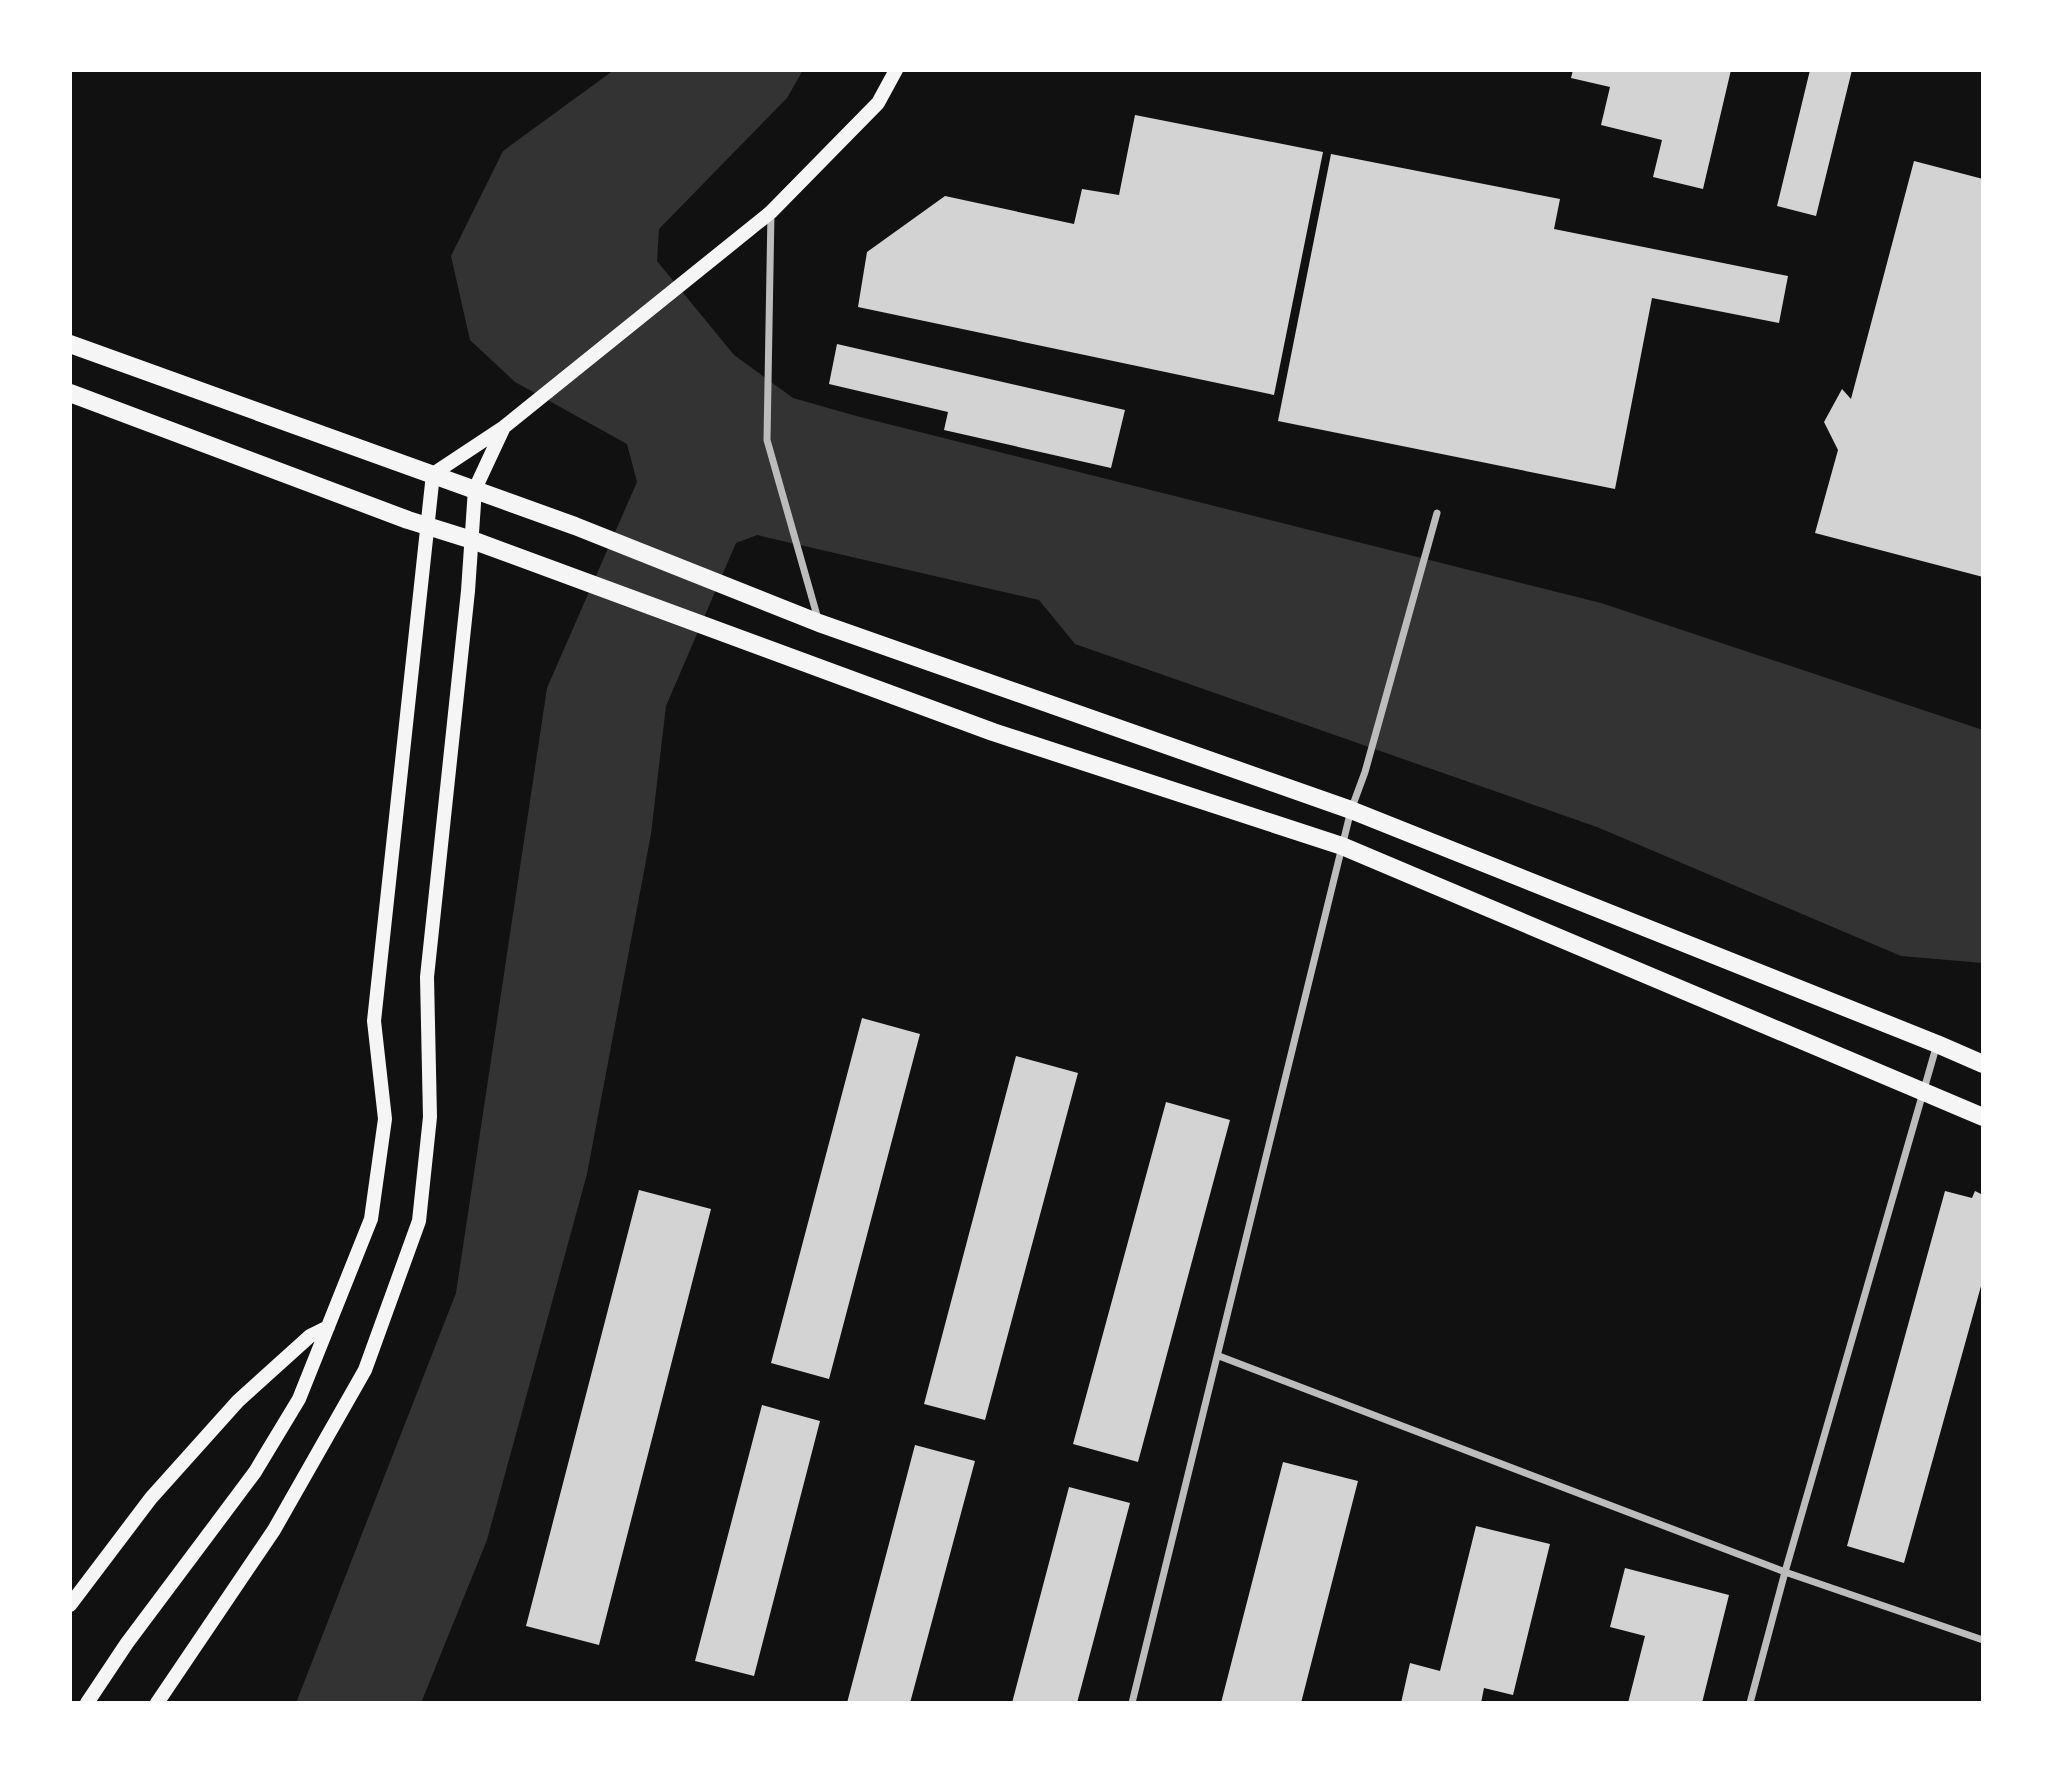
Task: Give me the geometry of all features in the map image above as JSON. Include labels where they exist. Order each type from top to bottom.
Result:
[{"type":"main road","points":[[433,474],[504,427],[771,212],[878,103],[896,70]]},
{"type":"main road","points":[[70,344],[575,526],[819,623],[1351,810],[1983,1064]]},
{"type":"main road","points":[[70,393],[993,732],[1342,846],[1983,1117]]},
{"type":"main road","points":[[157,1703],[274,1530],[365,1370],[419,1221],[430,1117],[427,977],[453,739],[475,489],[504,427]]},
{"type":"main road","points":[[87,1703],[127,1643],[255,1472],[299,1399],[371,1219],[385,1119],[374,1021],[433,474]]},
{"type":"main road","points":[[70,1605],[151,1499],[238,1401],[310,1336],[328,1327]]},
{"type":"street","points":[[771,212],[767,440],[819,623]]},
{"type":"street","points":[[1132,1703],[1351,810],[1365,772],[1437,513]]},
{"type":"street","points":[[1750,1703],[1937,1044]]},
{"type":"street","points":[[1219,1356],[1785,1572],[1983,1640]]},
{"type":"shaded area","points":[[614,70],[803,70],[787,98],[659,229],[657,261],[734,355],[793,398],[1601,603],[1983,730],[1983,963],[1901,956],[1597,827],[1075,644],[1039,600],[757,535],[736,543],[666,706],[651,834],[587,1174],[487,1540],[421,1703],[296,1703],[456,1293],[547,688],[637,482],[627,444],[515,382],[470,340],[451,256],[503,151]]},
{"type":"building","points":[[1573,70],[1731,70],[1703,189],[1653,177],[1662,140],[1601,125],[1610,87],[1571,78]]},
{"type":"building","points":[[1810,70],[1852,70],[1816,216],[1777,206]]},
{"type":"building","points":[[1135,115],[1323,152],[1274,395],[858,307],[867,252],[945,196],[1074,224],[1082,189],[1119,195]]},
{"type":"building","points":[[1331,154],[1560,199],[1554,229],[1788,276],[1779,323],[1652,298],[1615,489],[1278,421]]},
{"type":"building","points":[[1914,161],[1983,179],[1983,577],[1815,533],[1838,450],[1824,422],[1842,389],[1851,399]]},
{"type":"building","points":[[837,344],[1125,410],[1111,468],[944,430],[948,412],[829,384]]},
{"type":"building","points":[[862,1018],[920,1034],[829,1379],[771,1363]]},
{"type":"building","points":[[1016,1056],[1078,1073],[985,1420],[924,1404]]},
{"type":"building","points":[[1166,1102],[1230,1120],[1138,1462],[1073,1444]]},
{"type":"building","points":[[639,1190],[711,1209],[599,1645],[526,1626]]},
{"type":"building","points":[[1945,1191],[1972,1198],[1975,1191],[1983,1195],[1983,1279],[1904,1563],[1847,1546]]},
{"type":"building","points":[[762,1405],[820,1421],[754,1676],[695,1661]]},
{"type":"building","points":[[915,1445],[975,1461],[910,1703],[847,1703]]},
{"type":"building","points":[[1283,1462],[1358,1481],[1301,1703],[1221,1703]]},
{"type":"building","points":[[1069,1487],[1130,1503],[1077,1703],[1012,1703]]},
{"type":"building","points":[[1476,1526],[1550,1544],[1513,1695],[1484,1688],[1481,1703],[1401,1703],[1410,1663],[1440,1671]]},
{"type":"building","points":[[1625,1568],[1729,1595],[1702,1703],[1628,1703],[1645,1636],[1610,1627]]}]
